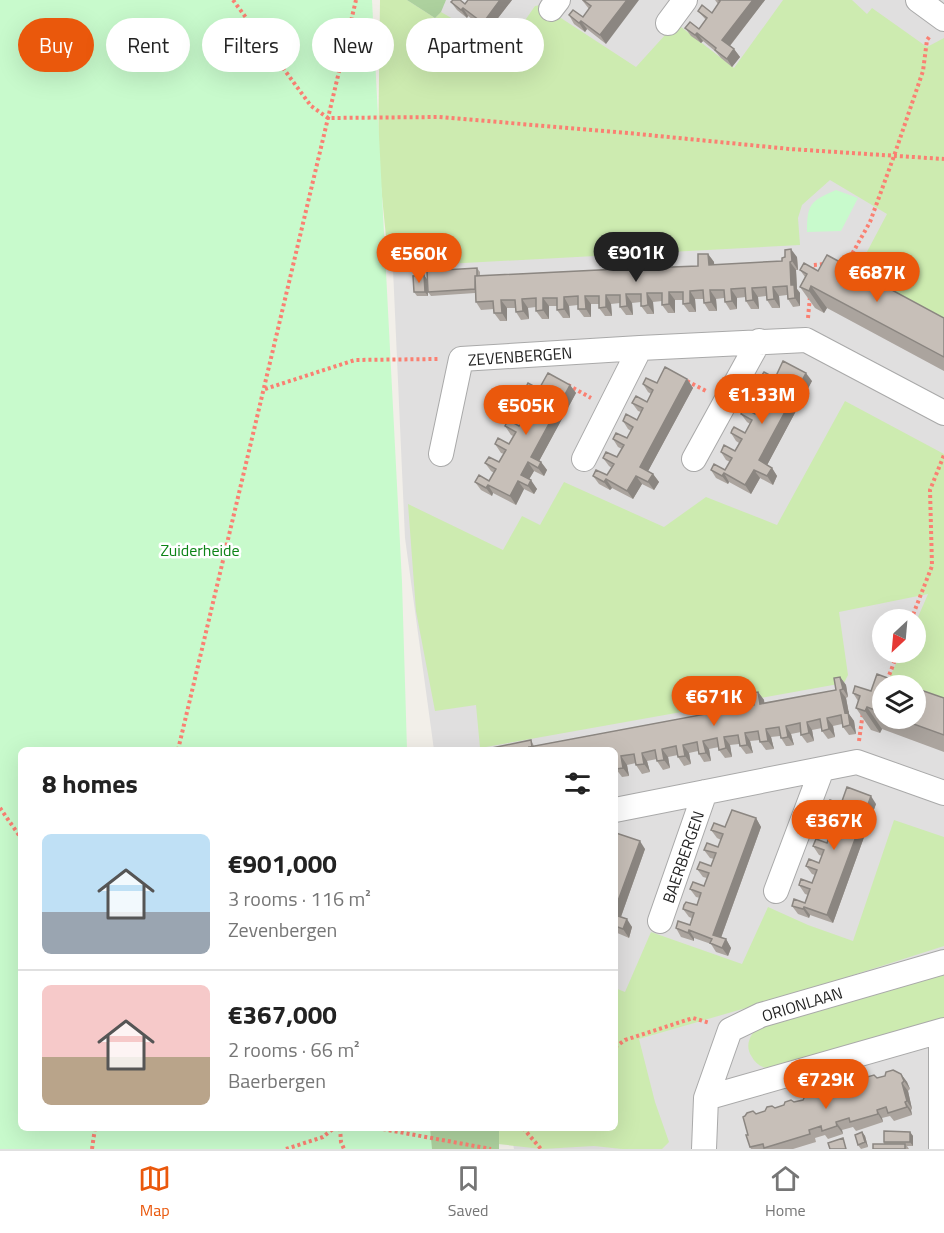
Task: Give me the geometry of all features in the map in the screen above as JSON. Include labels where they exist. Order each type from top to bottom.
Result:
[{"type":"street","points":[[668,23],[686,0]]},
{"type":"street","points":[[918,0],[943,18]]},
{"type":"street","name":"ZEVENBERGEN","points":[[441,454],[461,359],[806,340],[944,414]]},
{"type":"street","points":[[694,459],[759,341]]},
{"type":"street","points":[[584,459],[640,348]]},
{"type":"street","points":[[857,762],[944,793]]},
{"type":"street","name":"BAERBERGEN","points":[[618,809],[857,762]]},
{"type":"street","points":[[776,891],[822,769]]},
{"type":"street","name":"BAERBERGEN","points":[[660,921],[705,792]]},
{"type":"street","name":"ORIONLAAN","points":[[729,1030],[761,1015],[944,962]]},
{"type":"street","points":[[704,1149],[706,1098],[729,1030]]},
{"type":"street","points":[[706,1098],[942,1031],[941,1149]]},
{"type":"path","points":[[233,0],[311,106],[328,118],[439,117],[790,149],[944,159]]},
{"type":"path","points":[[179,747],[356,0]]},
{"type":"path","points":[[836,264],[847,263],[870,222],[923,71],[927,40],[943,18]]},
{"type":"path","points":[[812,276],[813,265],[824,264]]},
{"type":"path","points":[[806,340],[811,286]]},
{"type":"path","points":[[264,389],[355,360],[461,359]]},
{"type":"path","points":[[686,380],[726,402]]},
{"type":"path","points":[[562,382],[610,408]]},
{"type":"path","points":[[915,609],[932,566],[930,490],[944,455]]},
{"type":"path","points":[[857,762],[864,704]]},
{"type":"path","points":[[0,808],[18,834]]},
{"type":"path","points":[[618,1045],[625,1040],[693,1018],[729,1030]]},
{"type":"path","points":[[92,1149],[94,1131]]},
{"type":"path","points":[[286,1149],[323,1137],[330,1131]]},
{"type":"path","points":[[340,1131],[344,1149]]},
{"type":"path","points":[[393,1131],[491,1149]]},
{"type":"path","points":[[526,1131],[541,1149]]},
{"type":"shaded area","points":[[381,0],[944,0],[944,1149],[514,1149],[511,1131],[618,1131],[618,747],[434,747],[405,538],[384,72],[394,72],[394,18],[382,18]]},
{"type":"green space","name":"Zuiderheide","points":[[0,0],[372,0],[373,18],[312,18],[312,72],[376,72],[402,582],[407,747],[18,747],[18,1131],[430,1131],[432,1149],[0,1149]]},
{"type":"green space","points":[[380,0],[407,0],[435,18],[406,18],[406,72],[544,72],[544,18],[527,18],[535,6],[541,5],[636,67],[676,23],[734,68],[783,0],[852,0],[867,14],[872,8],[927,47],[944,38],[944,333],[850,284],[887,214],[830,180],[802,205],[798,218],[800,245],[389,267],[378,156],[379,72],[394,72],[394,18],[380,18]]},
{"type":"green space","points":[[407,0],[446,0],[441,12],[435,18]]},
{"type":"green space","points":[[441,12],[451,18],[435,18]]},
{"type":"green space","points":[[836,190],[858,198],[841,231],[807,232],[808,215],[812,204]]},
{"type":"green space","points":[[845,401],[944,454],[944,713],[926,706],[926,675],[891,675],[896,663],[926,663],[926,609],[922,609],[928,594],[839,612],[848,675],[844,683],[486,747],[480,747],[476,705],[435,711],[416,611],[408,504],[503,550],[522,516],[540,525],[564,482],[664,527],[706,497],[777,525]]},
{"type":"green space","points":[[894,820],[944,837],[944,946],[794,994],[639,1039],[655,1102],[669,1142],[662,1149],[594,1146],[542,1149],[498,1144],[499,1131],[618,1131],[618,989],[625,992],[651,932],[742,964],[768,907],[808,925],[853,941]]},
{"type":"green space","points":[[944,971],[944,1021],[778,1069],[759,1065],[749,1052],[750,1038],[762,1023]]},
{"type":"green space","points":[[341,1131],[499,1131],[499,1149],[302,1149]]},
{"type":"building","points":[[460,0],[465,4],[468,0],[500,0],[487,18],[476,18],[451,2]]},
{"type":"building","points":[[583,0],[627,0],[600,35],[569,15],[573,10],[583,17],[591,6]]},
{"type":"building","points":[[719,0],[753,0],[722,40],[734,49],[727,59],[697,33],[695,35],[685,28],[690,22],[699,29],[707,18],[698,11],[702,5],[712,13]]},
{"type":"building","points":[[791,249],[791,285],[794,285],[795,298],[788,299],[787,286],[773,287],[774,299],[767,300],[766,287],[752,288],[753,300],[746,301],[745,288],[731,289],[732,301],[725,302],[724,290],[710,290],[711,302],[704,303],[703,290],[690,291],[690,303],[683,304],[683,292],[669,292],[669,304],[662,305],[662,293],[647,293],[648,305],[644,306],[641,306],[641,294],[626,294],[627,306],[620,307],[620,295],[606,295],[606,307],[599,308],[599,296],[585,296],[586,309],[578,309],[578,296],[564,297],[564,309],[557,310],[557,298],[543,298],[543,310],[536,311],[536,298],[522,299],[523,311],[516,312],[515,300],[501,300],[502,313],[494,313],[493,301],[476,302],[475,276],[639,268],[637,257],[646,257],[646,268],[698,266],[698,254],[708,254],[709,265],[782,261],[785,257],[785,250]]},
{"type":"building","points":[[827,255],[944,318],[944,357],[811,286],[809,291],[800,287],[807,274],[800,270],[804,263],[818,271]]},
{"type":"building","points":[[477,268],[475,289],[428,292],[427,271]]},
{"type":"building","points":[[424,275],[425,292],[414,292],[413,276]]},
{"type":"building","points":[[783,361],[806,373],[759,460],[772,468],[767,476],[754,470],[745,485],[724,473],[722,476],[711,470],[714,464],[725,470],[732,458],[721,452],[724,445],[735,451],[742,439],[731,433],[732,430],[734,427],[745,433],[752,420],[741,414],[744,408],[755,414],[761,402],[750,396],[754,390],[765,396],[771,384],[760,378],[764,372],[775,378]]},
{"type":"building","points":[[665,367],[687,379],[640,467],[653,474],[648,482],[636,476],[627,491],[606,479],[604,482],[593,476],[596,470],[607,475],[614,464],[603,458],[606,452],[617,457],[624,445],[613,439],[616,433],[627,438],[633,427],[623,421],[626,414],[637,420],[643,408],[632,403],[636,396],[647,402],[653,390],[643,384],[646,378],[657,383]]},
{"type":"building","points":[[548,373],[570,385],[531,457],[541,462],[538,468],[528,462],[521,475],[531,480],[528,486],[518,481],[510,496],[488,485],[486,488],[475,482],[479,475],[489,481],[496,469],[485,463],[489,457],[499,462],[506,450],[495,444],[498,438],[509,444],[516,432],[505,426],[508,420],[519,426],[526,414],[515,408],[518,401],[529,407],[536,395],[525,389],[528,383],[539,389]]},
{"type":"building","points":[[840,677],[845,713],[848,712],[850,725],[843,727],[841,715],[827,718],[829,729],[822,731],[820,719],[807,722],[809,733],[801,735],[800,723],[786,726],[788,737],[783,738],[781,738],[779,727],[766,729],[768,741],[760,742],[758,731],[745,733],[747,745],[740,746],[738,735],[724,737],[726,748],[719,750],[717,738],[703,741],[706,753],[699,754],[697,742],[683,745],[685,756],[678,757],[676,746],[662,749],[664,760],[657,761],[655,750],[642,753],[644,764],[636,765],[634,754],[621,756],[623,768],[618,769],[618,747],[529,747],[754,705],[752,693],[758,692],[760,704],[836,690],[834,678]]},
{"type":"building","points":[[855,686],[871,691],[872,688],[872,709],[867,707],[865,711],[856,708],[860,696],[853,693]]},
{"type":"building","points":[[926,692],[944,698],[944,735],[926,728]]},
{"type":"building","points":[[531,740],[532,747],[529,747],[497,747]]},
{"type":"building","points":[[847,787],[871,796],[827,915],[804,907],[803,909],[792,906],[794,899],[805,903],[810,889],[799,885],[801,879],[812,883],[817,870],[806,866],[809,859],[819,863],[824,850],[813,846],[816,839],[827,843],[831,831],[820,827],[823,820],[834,824],[838,811],[828,807],[830,800],[841,804]]},
{"type":"building","points":[[732,810],[756,818],[713,935],[726,939],[722,948],[710,943],[712,939],[689,930],[688,933],[676,928],[678,921],[690,925],[694,913],[683,909],[684,905],[686,902],[697,905],[701,893],[690,889],[693,882],[704,886],[709,873],[697,869],[700,862],[711,866],[716,853],[704,850],[707,843],[718,847],[723,834],[711,830],[714,823],[725,827]]},
{"type":"building","points":[[618,834],[640,841],[618,901]]},
{"type":"building","points":[[618,916],[627,919],[623,929],[618,927]]},
{"type":"building","points":[[893,1070],[901,1074],[904,1081],[902,1083],[907,1107],[888,1113],[886,1107],[877,1110],[878,1114],[850,1122],[849,1118],[836,1122],[837,1126],[822,1131],[821,1126],[809,1130],[810,1134],[764,1148],[763,1144],[750,1147],[743,1117],[747,1113],[753,1111],[756,1114],[765,1111],[767,1107],[775,1108],[791,1100],[794,1102],[803,1100],[805,1096],[811,1094],[814,1097],[835,1087],[837,1090],[846,1087],[848,1083],[855,1081],[857,1084],[866,1081],[867,1077],[885,1076],[886,1072]]},
{"type":"building","points":[[884,1131],[910,1132],[910,1142],[884,1142]]},
{"type":"building","points":[[862,1132],[865,1142],[858,1145],[855,1135]]},
{"type":"building","points":[[843,1138],[846,1149],[830,1149],[828,1143]]},
{"type":"building","points":[[873,1144],[905,1144],[905,1149],[873,1149]]}]
